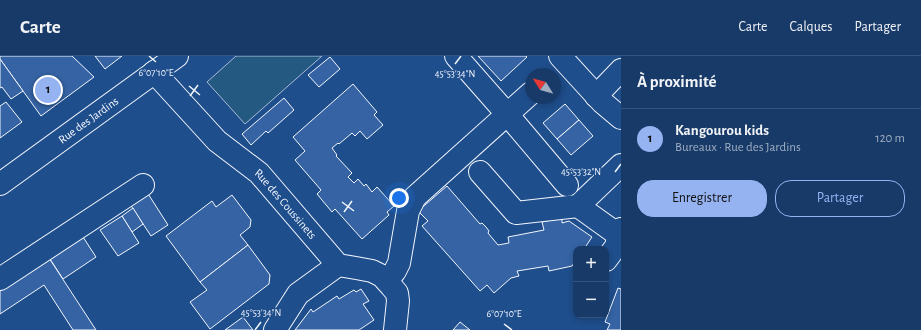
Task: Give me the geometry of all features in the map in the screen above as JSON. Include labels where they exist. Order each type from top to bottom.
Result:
[{"type":"street","name":"Rue des Jardins","points":[[0,184],[177,56]]},
{"type":"street","points":[[456,56],[567,184]]},
{"type":"street","points":[[559,64],[621,118]]},
{"type":"street","points":[[596,96],[621,70]]},
{"type":"street","name":"Rue des Coussinets","points":[[154,72],[216,141],[259,173],[338,265]]},
{"type":"street","points":[[387,281],[400,263],[408,211],[415,197],[525,98]]},
{"type":"street","points":[[480,172],[516,213],[578,206],[621,165]]},
{"type":"street","points":[[0,279],[143,185]]},
{"type":"street","points":[[578,206],[619,231],[617,245],[609,256]]},
{"type":"street","points":[[275,330],[298,294],[338,265],[372,271],[382,276],[387,281],[397,294],[398,301],[395,330]]},
{"type":"shaded area","points":[[236,56],[322,56],[245,124],[207,82]]},
{"type":"building","points":[[0,56],[72,56],[94,77],[41,116],[0,59]]},
{"type":"building","points":[[95,56],[122,56],[105,69]]},
{"type":"building","points":[[478,56],[526,56],[527,57],[501,81]]},
{"type":"building","points":[[330,57],[340,69],[319,87],[308,75]]},
{"type":"building","points":[[0,59],[23,91],[11,99],[2,87],[0,88]]},
{"type":"building","points":[[353,84],[377,112],[374,115],[383,125],[367,139],[360,131],[355,136],[352,133],[332,148],[337,155],[336,156],[352,173],[348,177],[354,183],[358,179],[364,186],[366,184],[372,192],[377,187],[394,206],[387,212],[389,215],[362,239],[335,209],[332,212],[317,194],[321,190],[295,160],[305,151],[293,137]]},
{"type":"building","points":[[284,98],[294,110],[268,133],[266,131],[251,145],[242,134]]},
{"type":"building","points":[[6,102],[22,122],[0,138],[0,106]]},
{"type":"building","points":[[565,104],[579,120],[557,139],[543,123]]},
{"type":"building","points":[[579,120],[593,136],[571,155],[557,139]]},
{"type":"building","points":[[447,186],[480,224],[482,223],[486,227],[489,231],[488,233],[498,245],[509,243],[508,237],[544,230],[542,222],[562,218],[562,223],[569,221],[592,237],[586,246],[573,246],[572,266],[549,271],[548,266],[517,271],[519,276],[511,278],[494,293],[487,285],[480,291],[422,226],[428,221],[418,211]]},
{"type":"building","points":[[145,189],[168,225],[151,236],[128,201]]},
{"type":"building","points":[[232,195],[251,220],[250,227],[240,235],[248,245],[200,282],[166,236],[212,201],[216,207]]},
{"type":"building","points":[[133,208],[143,224],[132,232],[122,216]]},
{"type":"building","points":[[122,216],[139,243],[118,256],[100,230]]},
{"type":"building","points":[[83,237],[96,257],[63,279],[50,259]]},
{"type":"building","points":[[248,245],[270,275],[269,284],[210,329],[190,302],[207,290],[200,282]]},
{"type":"building","points":[[49,258],[96,330],[73,330],[44,285],[0,314],[0,291]]},
{"type":"building","points":[[618,288],[621,289],[621,330],[607,330],[610,324],[605,322],[607,318],[609,318],[609,312]]},
{"type":"building","points":[[361,289],[369,301],[363,304],[374,320],[359,330],[295,330],[311,309],[313,312],[337,296],[339,299],[354,290],[356,292]]},
{"type":"building","points":[[243,317],[253,330],[225,330]]},
{"type":"building","points":[[460,322],[470,330],[453,330]]},
{"type":"place","name":"Kangourou kids","points":[[48,90]]}]
